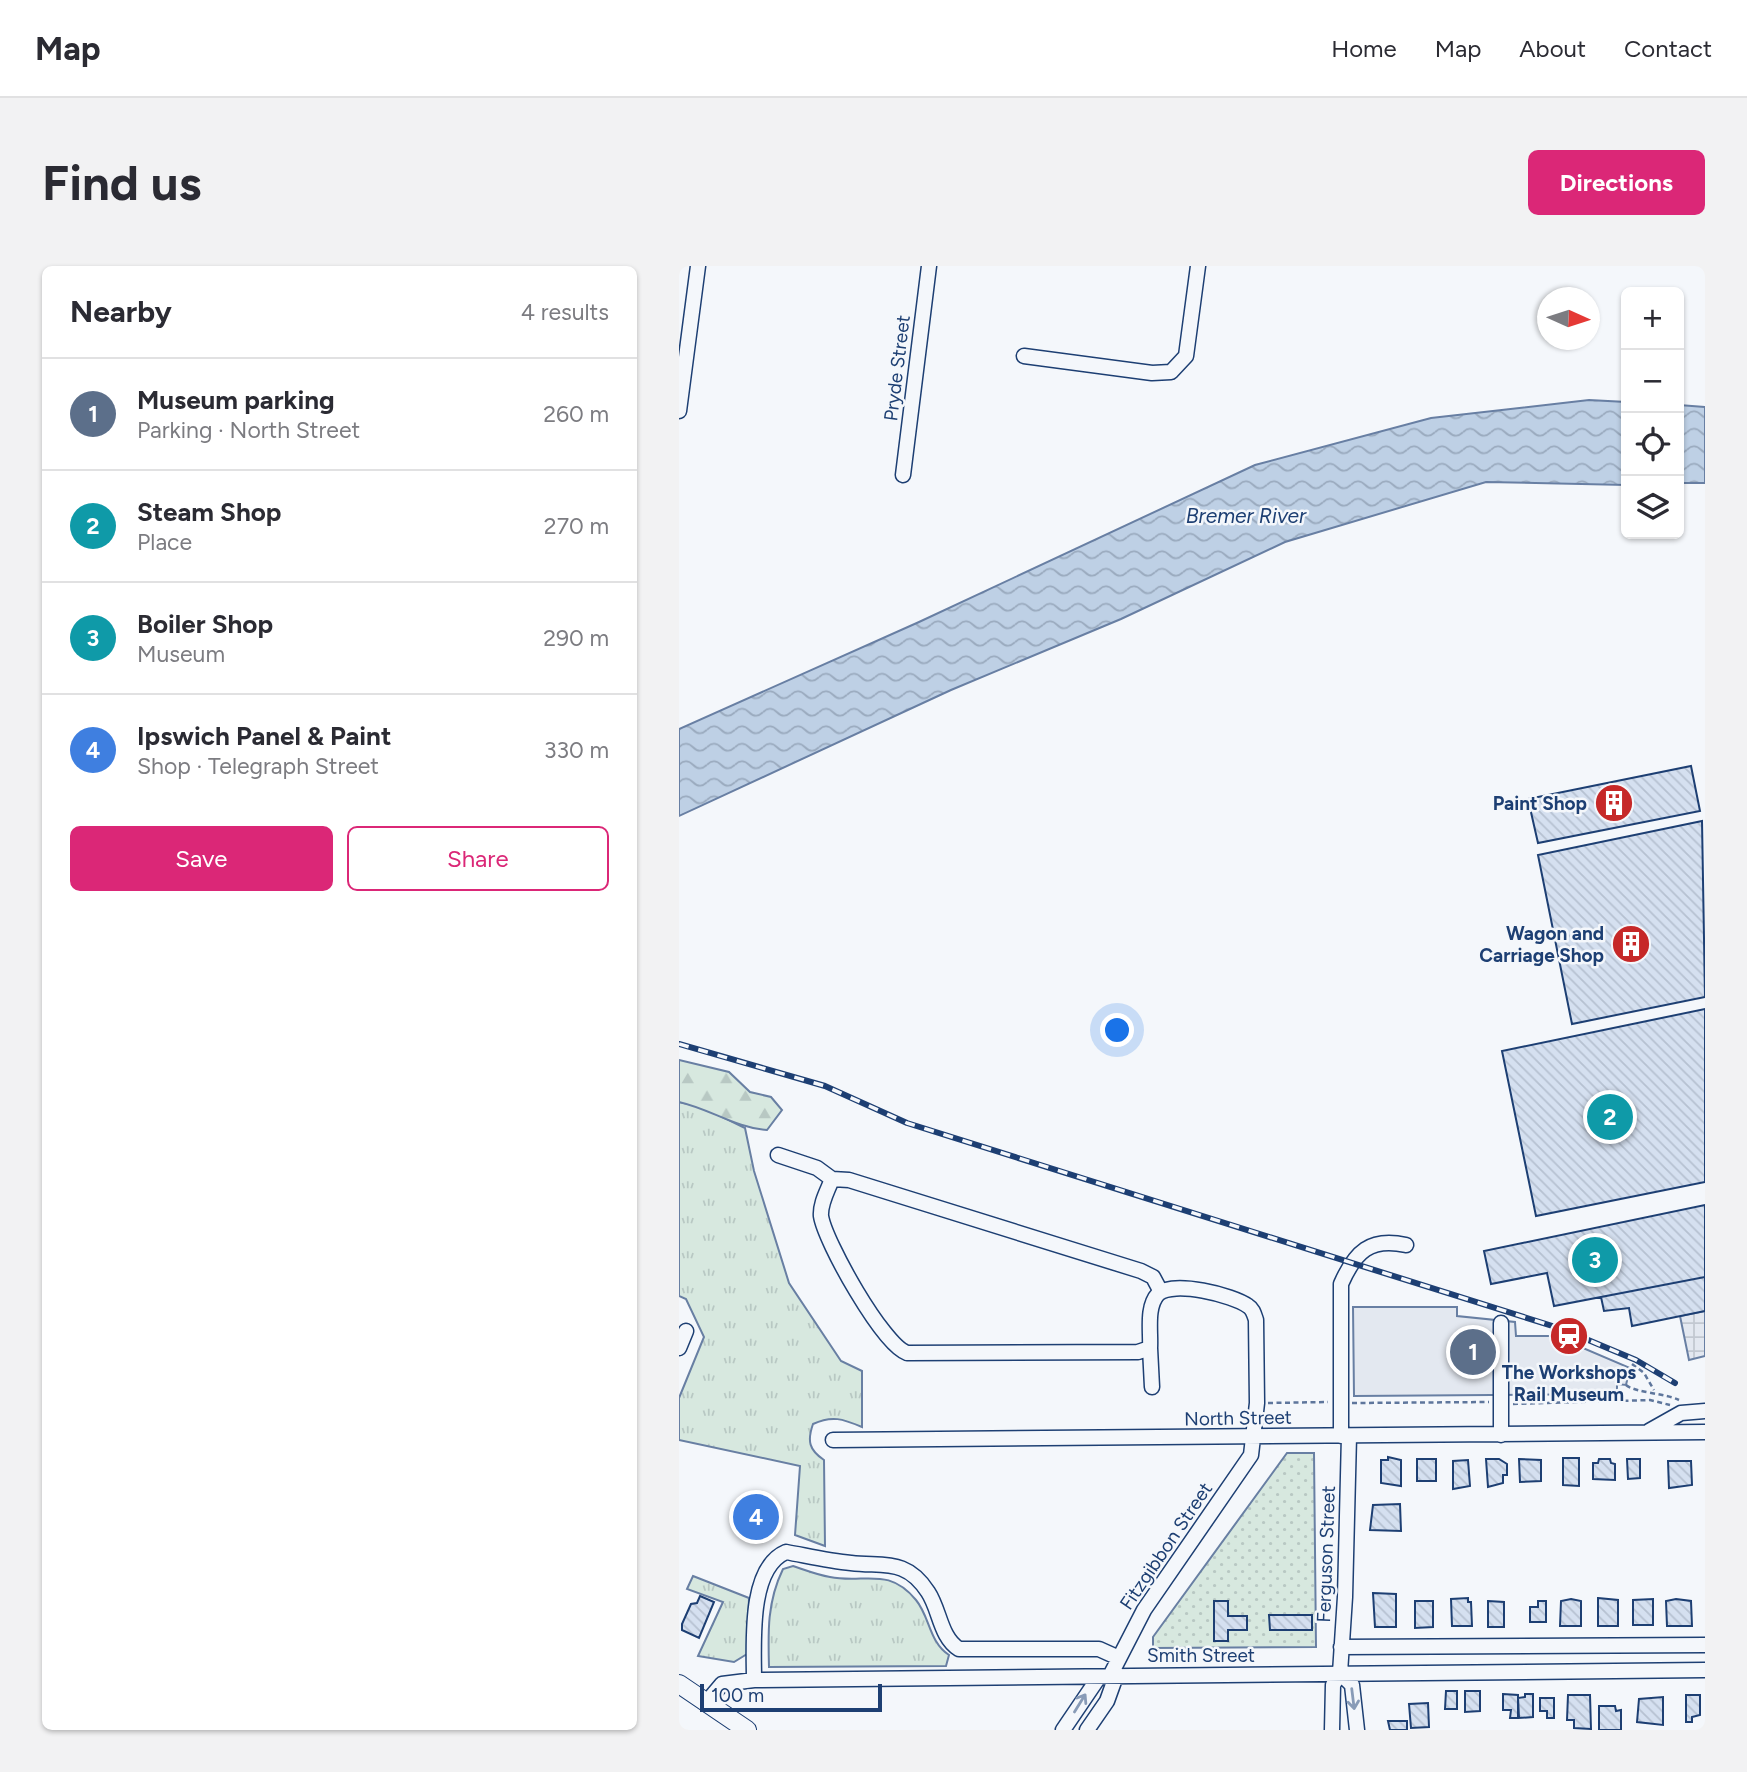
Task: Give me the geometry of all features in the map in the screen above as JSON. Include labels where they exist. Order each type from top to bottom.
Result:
[{"type":"main road","points":[[679,1684],[741,1728]]},
{"type":"street","points":[[679,411],[684,340],[698,266]]},
{"type":"street","name":"Pryde Street","points":[[903,475],[929,266]]},
{"type":"street","points":[[1024,356],[1152,373],[1171,372],[1186,356],[1198,266]]},
{"type":"street","points":[[778,1155],[817,1168],[832,1179],[849,1180],[1141,1271],[1153,1277],[1161,1292]]},
{"type":"street","points":[[832,1179],[821,1216],[833,1252],[901,1351],[913,1354],[1116,1353],[1150,1348]]},
{"type":"street","name":"Ferguson Street","points":[[1332,1730],[1333,1685],[1340,1673],[1345,1436],[1339,1293],[1343,1279],[1370,1245],[1379,1242],[1406,1245]]},
{"type":"street","points":[[1161,1292],[1199,1289],[1239,1301],[1252,1309],[1256,1320],[1255,1438]]},
{"type":"street","points":[[1152,1387],[1150,1348],[1153,1304],[1161,1292]]},
{"type":"street","points":[[1501,1323],[1501,1435]]},
{"type":"street","points":[[679,1348],[686,1331]]},
{"type":"street","name":"North Street","points":[[1644,1433],[1681,1413],[1705,1411]]},
{"type":"street","name":"North Street","points":[[833,1440],[1705,1432]]},
{"type":"street","name":"Fitzgibbon Street","points":[[1063,1730],[1109,1676],[1144,1610],[1246,1463],[1255,1438]]},
{"type":"street","points":[[754,1680],[754,1628],[759,1594],[770,1563],[786,1552],[848,1563],[884,1563],[901,1567],[928,1591],[950,1642],[959,1648],[1099,1649],[1119,1658]]},
{"type":"street","points":[[1341,1647],[1705,1645]]},
{"type":"street","name":"Smith Street","points":[[706,1703],[722,1684],[754,1680],[1705,1670]]},
{"type":"street","name":"Ferguson Street","points":[[1340,1673],[1352,1685],[1357,1730]]},
{"type":"street","name":"Fitzgibbon Street","points":[[1087,1730],[1107,1701],[1109,1676]]},
{"type":"path","points":[[1632,1364],[1644,1373],[1655,1391]]},
{"type":"path","points":[[1626,1385],[1630,1389],[1655,1391],[1683,1402]]},
{"type":"path","points":[[1507,1405],[1529,1401],[1650,1400],[1673,1406]]},
{"type":"path","points":[[1257,1403],[1335,1402]]},
{"type":"path","points":[[1348,1403],[1487,1402],[1496,1405]]},
{"type":"green space","points":[[679,1060],[729,1072],[750,1092],[771,1097],[782,1110],[767,1130],[745,1126],[679,1102]]},
{"type":"green space","points":[[679,1102],[702,1107],[745,1128],[754,1171],[789,1283],[841,1361],[862,1371],[862,1427],[832,1419],[813,1424],[811,1430],[812,1449],[824,1460],[825,1546],[795,1535],[800,1466],[679,1440],[679,1398],[704,1337],[686,1299],[679,1296]]},
{"type":"green space","points":[[1287,1453],[1314,1453],[1316,1647],[1153,1648],[1153,1637]]},
{"type":"green space","points":[[793,1566],[842,1579],[875,1578],[896,1583],[921,1607],[937,1643],[949,1655],[946,1666],[769,1667],[771,1605],[783,1569]]},
{"type":"green space","points":[[693,1576],[749,1598],[747,1654],[734,1662],[698,1656],[723,1602],[687,1589]]},
{"type":"shaded area","points":[[1353,1307],[1457,1307],[1457,1316],[1515,1322],[1516,1336],[1555,1336],[1630,1368],[1626,1385],[1617,1384],[1617,1394],[1354,1396]]},
{"type":"shaded area","points":[[1705,1311],[1705,1356],[1689,1360],[1680,1316]]},
{"type":"water","name":"Bremer River","points":[[1589,400],[1621,402],[1621,485],[1486,482],[1285,542],[1121,619],[951,690],[679,816],[679,729],[919,622],[1255,465],[1431,418]]},
{"type":"water","points":[[1684,405],[1705,407],[1705,483],[1684,483]]},
{"type":"building","name":"Paint Shop","points":[[1691,766],[1700,811],[1538,843],[1528,799]]},
{"type":"building","name":"Wagon and Carriage Shop","points":[[1702,821],[1705,997],[1572,1024],[1538,855]]},
{"type":"building","points":[[1705,1009],[1705,1182],[1536,1216],[1502,1051]]},
{"type":"building","points":[[1705,1205],[1705,1277],[1554,1306],[1547,1273],[1491,1284],[1484,1251]]},
{"type":"building","points":[[1705,1277],[1705,1311],[1632,1326],[1629,1308],[1604,1311],[1601,1297]]},
{"type":"building","points":[[1388,1457],[1401,1460],[1401,1486],[1381,1483],[1381,1460],[1388,1460]]},
{"type":"building","points":[[1563,1458],[1579,1458],[1579,1486],[1563,1485]]},
{"type":"building","points":[[1417,1459],[1436,1459],[1436,1481],[1417,1481]]},
{"type":"building","points":[[1486,1459],[1499,1459],[1507,1464],[1507,1475],[1503,1475],[1503,1483],[1488,1487]]},
{"type":"building","points":[[1519,1459],[1541,1460],[1541,1481],[1520,1482]]},
{"type":"building","points":[[1599,1459],[1610,1459],[1611,1463],[1615,1464],[1615,1480],[1593,1479],[1593,1463],[1598,1463]]},
{"type":"building","points":[[1627,1459],[1640,1459],[1640,1478],[1628,1479]]},
{"type":"building","points":[[1468,1460],[1470,1486],[1453,1489],[1453,1461]]},
{"type":"building","points":[[1668,1461],[1691,1461],[1692,1485],[1669,1488]]},
{"type":"building","points":[[1400,1504],[1401,1531],[1370,1530],[1373,1505]]},
{"type":"building","points":[[1373,1593],[1396,1594],[1396,1627],[1375,1627]]},
{"type":"building","points":[[700,1596],[714,1602],[699,1638],[682,1630],[682,1624],[691,1604],[697,1603]]},
{"type":"building","points":[[1468,1598],[1468,1602],[1471,1602],[1472,1626],[1452,1626],[1451,1599]]},
{"type":"building","points":[[1598,1598],[1618,1600],[1618,1626],[1598,1626]]},
{"type":"building","points":[[1653,1599],[1653,1625],[1633,1625],[1633,1600]]},
{"type":"building","points":[[1214,1601],[1228,1601],[1228,1616],[1247,1616],[1247,1630],[1228,1630],[1228,1641],[1214,1641]]},
{"type":"building","points":[[1415,1601],[1433,1601],[1433,1627],[1415,1628]]},
{"type":"building","points":[[1488,1601],[1504,1602],[1504,1627],[1488,1627]]},
{"type":"building","points":[[1538,1601],[1546,1601],[1546,1622],[1530,1622],[1530,1607],[1538,1607]]},
{"type":"building","points":[[1561,1601],[1581,1601],[1581,1626],[1560,1626]]},
{"type":"building","points":[[1666,1601],[1691,1601],[1692,1626],[1667,1626]]},
{"type":"building","points":[[1269,1615],[1312,1615],[1312,1630],[1270,1630]]},
{"type":"building","points":[[1446,1691],[1457,1691],[1457,1709],[1445,1709]]},
{"type":"building","points":[[1465,1691],[1480,1691],[1480,1711],[1465,1712]]},
{"type":"building","points":[[1503,1694],[1518,1695],[1518,1718],[1510,1718],[1511,1710],[1503,1710]]},
{"type":"building","points":[[1525,1694],[1533,1694],[1533,1717],[1519,1718],[1518,1698],[1525,1697]]},
{"type":"building","points":[[1568,1695],[1590,1695],[1591,1729],[1574,1728],[1574,1720],[1567,1720]]},
{"type":"building","points":[[1686,1695],[1700,1695],[1700,1715],[1692,1717],[1692,1722],[1686,1722]]},
{"type":"building","points":[[1663,1697],[1663,1725],[1637,1722],[1639,1699]]},
{"type":"building","points":[[1540,1698],[1554,1698],[1554,1718],[1547,1718],[1547,1711],[1540,1711]]},
{"type":"building","points":[[1428,1703],[1429,1727],[1411,1728],[1409,1704]]},
{"type":"building","points":[[1599,1706],[1615,1706],[1616,1711],[1621,1710],[1621,1730],[1599,1730]]},
{"type":"building","points":[[1388,1721],[1407,1721],[1407,1730],[1390,1730]]},
{"type":"railway","points":[[679,1044],[825,1086],[907,1123],[1562,1329],[1636,1360],[1675,1383]]},
{"type":"place","name":"Paint Shop","points":[[1614,803]]},
{"type":"place","name":"Wagon and Carriage Shop","points":[[1631,944]]},
{"type":"place","name":"Steam Shop","points":[[1610,1117]]},
{"type":"place","name":"Boiler Shop","points":[[1595,1260]]},
{"type":"place","name":"The Workshops Rail Museum","points":[[1569,1336]]},
{"type":"place","name":"Museum parking","points":[[1473,1352]]},
{"type":"place","name":"Ipswich Panel & Paint","points":[[756,1517]]}]
